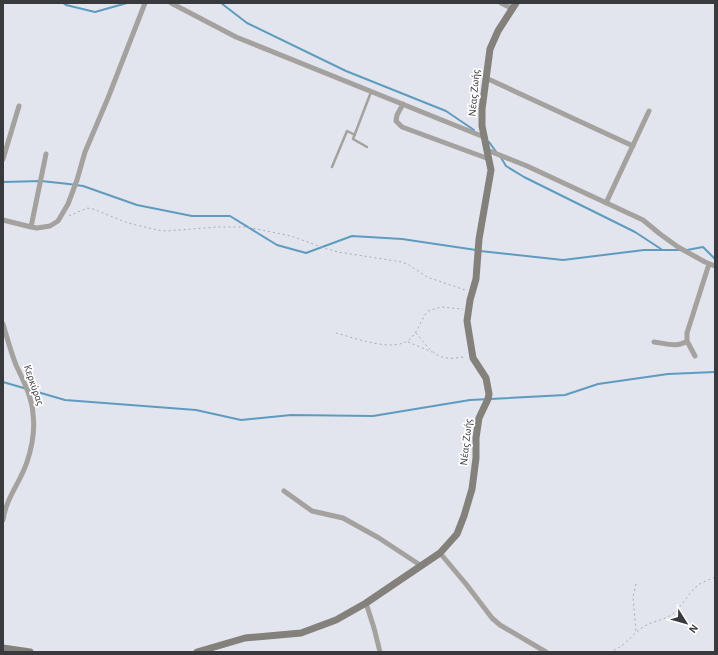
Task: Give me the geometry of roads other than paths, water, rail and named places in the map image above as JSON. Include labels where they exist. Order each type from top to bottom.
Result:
[{"type":"street","points":[[3,220],[31,227],[50,226],[58,221],[68,204],[85,152],[106,104],[145,3]]},
{"type":"street","points":[[171,3],[236,37],[484,137]]},
{"type":"street","points":[[500,3],[515,6]]},
{"type":"street","name":"Νέας Ζωής","points":[[197,652],[244,638],[293,635],[336,620],[366,603],[420,565],[440,553],[457,534],[470,497],[476,458],[477,425],[481,412],[488,399],[489,387],[486,378],[473,358],[468,328],[469,306],[474,291],[479,239],[491,170],[484,137],[482,117],[486,78],[489,55],[493,41],[515,6]]},
{"type":"street","points":[[486,78],[632,146]]},
{"type":"street","points":[[403,104],[396,121],[402,127],[489,159]]},
{"type":"street","points":[[3,159],[18,106]]},
{"type":"street","points":[[606,203],[649,111]]},
{"type":"street","points":[[487,150],[643,220],[678,247],[715,266]]},
{"type":"street","points":[[31,227],[46,154]]},
{"type":"street","points":[[695,356],[686,342],[687,333],[709,264]]},
{"type":"street","name":"Κερκύρας","points":[[3,324],[8,343],[30,398],[34,413],[34,427],[27,463],[7,503],[3,520]]},
{"type":"street","points":[[654,342],[678,345],[686,342]]},
{"type":"street","points":[[284,491],[312,511],[343,518],[380,538],[420,565]]},
{"type":"street","points":[[440,553],[492,618],[500,625],[546,652]]},
{"type":"street","points":[[366,603],[380,652]]},
{"type":"street","points":[[3,648],[30,652]]},
{"type":"lane","points":[[367,147],[353,139],[371,91]]},
{"type":"lane","points":[[332,167],[347,131],[355,135]]},
{"type":"waterway","points":[[63,3],[95,12],[127,3]]},
{"type":"waterway","points":[[221,3],[247,23],[346,71],[446,111],[474,130]]},
{"type":"waterway","points":[[489,142],[497,153]]},
{"type":"waterway","points":[[500,156],[506,166],[524,177],[635,232],[661,249]]},
{"type":"waterway","points":[[3,182],[41,181],[83,186],[137,205],[192,216],[230,216],[277,245],[306,253],[352,236],[402,239],[476,250]]},
{"type":"waterway","points":[[687,250],[703,247],[715,259]]},
{"type":"waterway","points":[[480,251],[563,260],[644,250],[681,250]]},
{"type":"waterway","points":[[3,382],[65,400],[196,410],[241,420],[291,415],[373,416],[470,400],[565,395],[598,384],[668,374],[715,372]]}]
